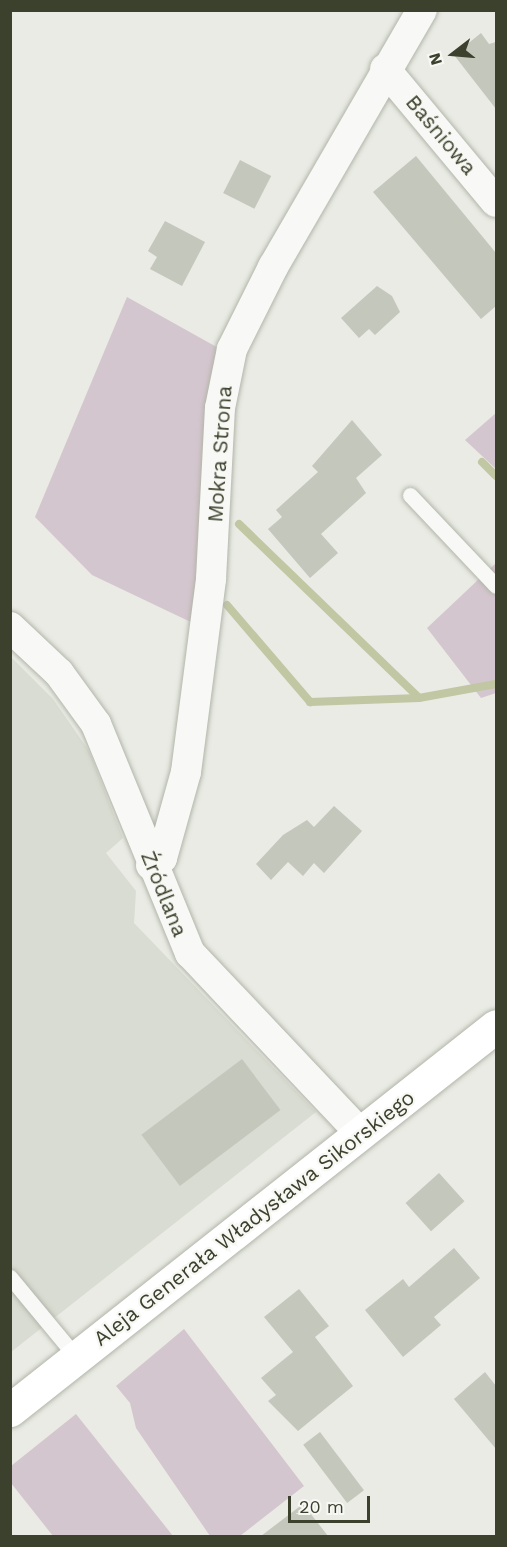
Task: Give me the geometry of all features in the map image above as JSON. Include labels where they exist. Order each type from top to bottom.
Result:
[{"type":"main road","name":"Aleja Generała Władysława Sikorskiego","points":[[10,1410],[496,1026]]},
{"type":"street","name":"Mokra Strona","points":[[152,865],[162,858],[186,772],[211,579],[224,376],[273,267],[385,69],[422,10]]},
{"type":"street","name":"Baśniowa","points":[[385,69],[496,202]]},
{"type":"street","name":"Źródlana","points":[[10,627],[59,673],[96,724],[190,953],[360,1134]]},
{"type":"lane","points":[[410,495],[496,586]]},
{"type":"lane","points":[[10,1277],[77,1358]]},
{"type":"shaded area","points":[[127,297],[222,350],[197,625],[92,575],[35,517]]},
{"type":"shaded area","points":[[496,413],[496,469],[465,440]]},
{"type":"shaded area","points":[[496,563],[496,693],[481,698],[427,628]]},
{"type":"shaded area","points":[[10,656],[53,699],[89,751],[123,838],[106,853],[136,891],[134,923],[316,1112],[11,1352]]},
{"type":"shaded area","points":[[184,1329],[304,1486],[240,1536],[210,1536],[136,1428],[130,1403],[116,1386]]},
{"type":"shaded area","points":[[76,1414],[173,1536],[53,1536],[11,1483],[11,1466]]},
{"type":"building","points":[[481,33],[489,44],[496,42],[496,109],[454,55]]},
{"type":"building","points":[[416,156],[496,253],[496,306],[481,319],[373,192]]},
{"type":"building","points":[[240,160],[271,176],[254,209],[223,193]]},
{"type":"building","points":[[165,221],[205,242],[182,286],[150,269],[157,257],[148,251]]},
{"type":"building","points":[[377,286],[392,296],[400,312],[375,335],[369,329],[359,338],[341,318]]},
{"type":"building","points":[[352,420],[382,455],[356,478],[366,493],[321,534],[338,553],[310,578],[268,529],[282,517],[276,510],[318,472],[312,466]]},
{"type":"building","points":[[334,806],[362,831],[324,873],[314,863],[303,876],[288,862],[271,880],[256,864],[283,835],[307,820],[314,827]]},
{"type":"building","points":[[242,1059],[281,1110],[180,1186],[141,1135]]},
{"type":"building","points":[[439,1173],[464,1201],[431,1231],[406,1203]]},
{"type":"building","points":[[454,1248],[480,1278],[434,1317],[441,1325],[403,1357],[365,1310],[403,1279],[409,1287]]},
{"type":"building","points":[[299,1289],[329,1326],[315,1337],[353,1386],[298,1431],[268,1401],[276,1395],[261,1378],[293,1352],[264,1317]]},
{"type":"building","points":[[485,1372],[496,1386],[496,1449],[454,1399]]},
{"type":"building","points":[[320,1432],[364,1490],[347,1503],[303,1445]]},
{"type":"building","points":[[303,1504],[328,1536],[261,1536]]},
{"type":"waterway","points":[[482,462],[496,476]]},
{"type":"waterway","points":[[239,524],[419,698]]},
{"type":"waterway","points":[[227,605],[310,702],[419,698],[496,684]]}]
